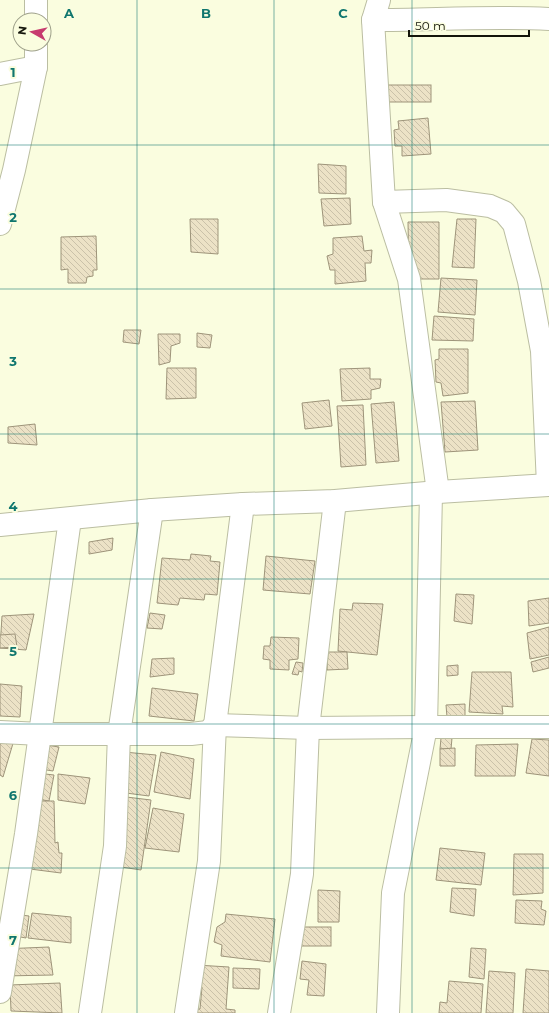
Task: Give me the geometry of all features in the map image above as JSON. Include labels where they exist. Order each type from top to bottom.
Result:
[{"type":"street","points":[[36,0],[36,12]]},
{"type":"street","points":[[388,1013],[393,893],[426,726],[435,492],[409,279],[384,202],[376,10],[446,19],[549,20]]},
{"type":"street","points":[[0,224],[14,170],[36,67],[36,52]]},
{"type":"street","points":[[0,74],[36,67]]},
{"type":"street","points":[[0,525],[152,510],[243,504],[335,501],[435,492],[549,485],[542,351],[529,281],[514,224],[504,212],[490,206],[446,200],[384,202]]},
{"type":"street","points":[[279,1013],[302,874],[308,728],[335,501]]},
{"type":"street","points":[[186,1013],[209,861],[216,725],[243,504]]},
{"type":"street","points":[[90,1013],[115,846],[119,734],[152,510]]},
{"type":"street","points":[[0,992],[26,834],[70,519]]},
{"type":"street","points":[[0,732],[40,734],[191,734],[208,732],[216,725],[308,728],[426,726],[549,727]]},
{"type":"building","points":[[385,85],[431,85],[431,102],[385,102]]},
{"type":"building","points":[[428,118],[431,154],[402,156],[402,146],[395,146],[394,130],[399,129],[398,121]]},
{"type":"building","points":[[318,164],[346,166],[346,194],[319,193]]},
{"type":"building","points":[[350,198],[351,224],[324,226],[321,199]]},
{"type":"building","points":[[190,219],[218,219],[218,254],[191,252]]},
{"type":"building","points":[[457,219],[476,219],[474,268],[452,267]]},
{"type":"building","points":[[408,222],[439,222],[439,279],[409,279]]},
{"type":"building","points":[[96,236],[97,270],[93,270],[93,276],[87,277],[86,283],[68,283],[68,269],[61,270],[61,237]]},
{"type":"building","points":[[362,236],[364,251],[372,250],[371,263],[365,263],[366,281],[335,284],[335,270],[330,270],[327,256],[333,254],[333,238]]},
{"type":"building","points":[[441,278],[477,280],[475,315],[438,312]]},
{"type":"building","points":[[434,316],[474,319],[473,341],[432,340]]},
{"type":"building","points":[[124,330],[141,330],[139,344],[123,342]]},
{"type":"building","points":[[197,333],[212,335],[210,348],[197,347]]},
{"type":"building","points":[[158,334],[180,334],[180,343],[171,346],[170,362],[159,365]]},
{"type":"building","points":[[439,349],[468,349],[468,393],[443,396],[441,383],[436,382],[435,360],[439,359]]},
{"type":"building","points":[[167,368],[196,368],[196,398],[166,399]]},
{"type":"building","points":[[370,368],[370,379],[381,379],[380,388],[371,390],[371,399],[342,401],[340,369]]},
{"type":"building","points":[[329,400],[332,426],[305,429],[302,403]]},
{"type":"building","points":[[475,401],[478,450],[445,452],[441,402]]},
{"type":"building","points":[[394,402],[399,461],[376,463],[371,404]]},
{"type":"building","points":[[363,405],[366,465],[341,467],[337,406]]},
{"type":"building","points":[[35,424],[37,445],[8,443],[8,427]]},
{"type":"building","points":[[113,538],[112,550],[89,554],[89,542]]},
{"type":"building","points":[[191,554],[211,556],[210,561],[220,562],[217,595],[205,594],[204,600],[180,598],[178,605],[157,603],[162,558],[190,560]]},
{"type":"building","points":[[266,556],[315,561],[310,594],[263,590]]},
{"type":"building","points":[[456,594],[474,595],[472,624],[454,621]]},
{"type":"building","points":[[549,598],[549,623],[529,626],[528,601]]},
{"type":"building","points":[[353,603],[383,604],[377,655],[338,651],[340,609],[352,610]]},
{"type":"building","points":[[150,613],[165,615],[162,629],[147,628]]},
{"type":"building","points":[[34,614],[26,650],[0,648],[2,616]]},
{"type":"building","points":[[549,627],[549,655],[530,659],[527,633]]},
{"type":"building","points":[[15,634],[17,647],[0,648],[0,635]]},
{"type":"building","points":[[271,637],[299,638],[298,659],[289,660],[289,670],[270,669],[270,660],[263,659],[264,646],[270,646]]},
{"type":"building","points":[[328,652],[347,652],[348,669],[327,670]]},
{"type":"building","points":[[549,657],[549,668],[533,672],[531,662]]},
{"type":"building","points":[[174,658],[174,674],[150,677],[152,659]]},
{"type":"building","points":[[296,662],[303,663],[302,672],[299,671],[298,675],[292,674]]},
{"type":"building","points":[[458,665],[458,675],[447,676],[447,666]]},
{"type":"building","points":[[472,672],[511,672],[513,707],[502,706],[503,714],[469,712]]},
{"type":"building","points":[[0,684],[22,686],[20,717],[0,716]]},
{"type":"building","points":[[152,688],[198,694],[194,721],[149,716]]},
{"type":"building","points":[[465,704],[465,717],[447,717],[446,705]]},
{"type":"building","points":[[0,738],[14,740],[3,777],[0,775]]},
{"type":"building","points":[[441,738],[452,738],[451,749],[440,749]]},
{"type":"building","points":[[532,739],[549,740],[549,776],[526,773]]},
{"type":"building","points":[[33,743],[59,747],[53,771],[28,767]]},
{"type":"building","points":[[518,744],[515,776],[475,776],[476,745]]},
{"type":"building","points":[[455,748],[455,766],[440,766],[440,749]]},
{"type":"building","points":[[124,752],[156,755],[149,796],[118,792]]},
{"type":"building","points":[[161,752],[194,759],[190,799],[154,792]]},
{"type":"building","points":[[28,772],[54,775],[49,801],[25,797]]},
{"type":"building","points":[[58,774],[90,778],[85,804],[58,800]]},
{"type":"building","points":[[118,796],[151,800],[141,870],[108,865]]},
{"type":"building","points":[[22,801],[54,801],[55,843],[58,842],[59,853],[62,853],[61,873],[30,869]]},
{"type":"building","points":[[153,808],[184,814],[179,852],[145,848]]},
{"type":"building","points":[[440,848],[485,853],[481,885],[436,880]]},
{"type":"building","points":[[514,854],[543,854],[543,893],[513,895]]},
{"type":"building","points":[[452,888],[476,889],[474,916],[450,912]]},
{"type":"building","points":[[318,890],[340,891],[339,922],[318,922]]},
{"type":"building","points":[[516,900],[542,901],[541,909],[546,911],[544,925],[515,923]]},
{"type":"building","points":[[5,913],[29,916],[26,938],[4,934]]},
{"type":"building","points":[[32,913],[71,917],[71,943],[28,938]]},
{"type":"building","points":[[226,914],[275,919],[270,962],[221,956],[222,945],[214,942],[217,927],[225,922]]},
{"type":"building","points":[[296,927],[331,927],[331,946],[296,946]]},
{"type":"building","points":[[49,947],[53,975],[3,976],[1,949]]},
{"type":"building","points":[[471,948],[486,949],[484,979],[469,977]]},
{"type":"building","points":[[302,961],[326,964],[324,996],[307,995],[309,980],[300,979]]},
{"type":"building","points":[[196,965],[229,967],[226,1009],[235,1010],[235,1013],[194,1013],[194,1009],[200,1009],[202,987],[195,986]]},
{"type":"building","points":[[233,968],[260,969],[259,989],[233,988]]},
{"type":"building","points":[[526,969],[549,971],[549,1013],[523,1013]]},
{"type":"building","points":[[489,971],[515,973],[513,1013],[486,1013]]},
{"type":"building","points":[[449,981],[483,984],[481,1013],[439,1013],[440,1002],[447,1003]]},
{"type":"building","points":[[60,983],[62,1013],[11,1011],[10,985]]}]
